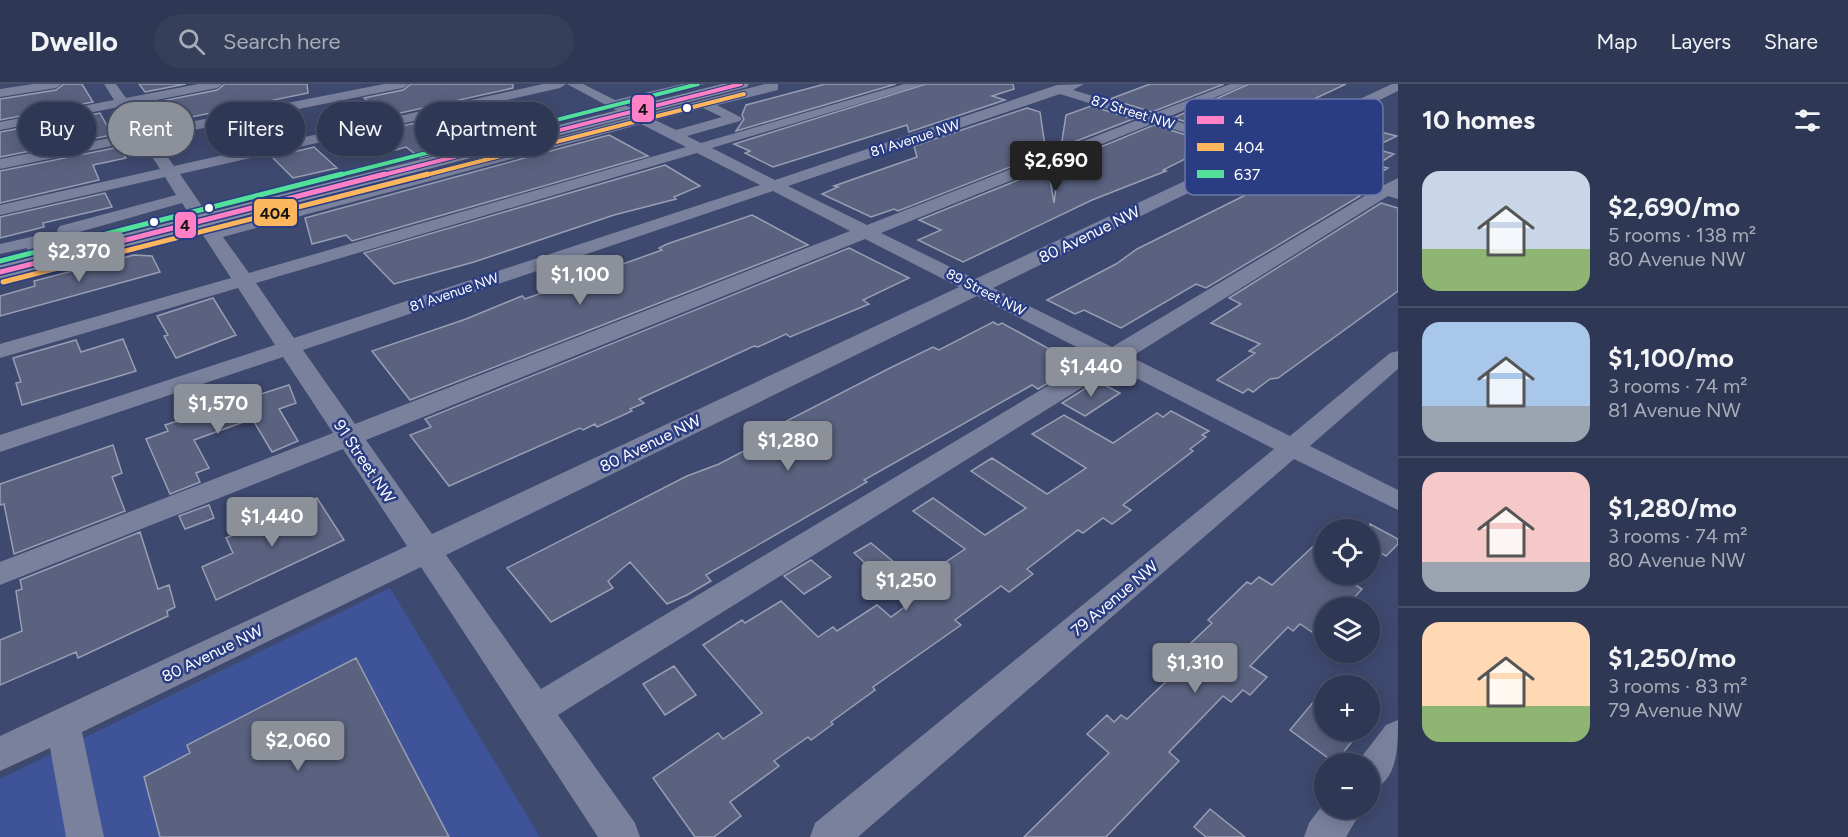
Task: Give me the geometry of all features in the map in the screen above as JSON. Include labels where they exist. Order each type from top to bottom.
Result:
[{"type":"main road","points":[[0,272],[146,235],[206,228],[629,112],[741,84]]},
{"type":"street","points":[[0,93],[56,84]]},
{"type":"street","name":"91 Street NW","points":[[110,84],[122,102]]},
{"type":"street","points":[[122,102],[218,84]]},
{"type":"street","points":[[305,104],[403,84]]},
{"type":"street","points":[[403,119],[561,84]]},
{"type":"street","name":"89 Street NW","points":[[573,84],[1398,501]]},
{"type":"street","points":[[629,112],[698,84]]},
{"type":"street","points":[[629,112],[707,105],[774,87],[771,84]]},
{"type":"street","points":[[0,351],[918,84]]},
{"type":"street","name":"87 Street NW","points":[[1040,84],[1185,129]]},
{"type":"street","name":"81 Avenue NW","points":[[0,444],[1078,84]]},
{"type":"street","points":[[1203,99],[1241,84]]},
{"type":"street","name":"80 Avenue NW","points":[[1371,99],[1398,86]]},
{"type":"street","points":[[0,126],[108,105]]},
{"type":"street","points":[[674,135],[735,118],[707,105]]},
{"type":"street","points":[[0,574],[1185,106]]},
{"type":"street","points":[[305,142],[317,139],[306,122],[317,120]]},
{"type":"street","points":[[0,164],[108,143]]},
{"type":"street","points":[[196,150],[207,163]]},
{"type":"street","name":"91 Street NW","points":[[158,156],[621,837]]},
{"type":"street","points":[[47,205],[120,189],[207,163],[240,156]]},
{"type":"street","points":[[0,210],[171,174]]},
{"type":"street","name":"80 Avenue NW","points":[[0,754],[1185,188]]},
{"type":"street","points":[[120,189],[146,235]]},
{"type":"street","points":[[535,711],[1112,356],[1394,189]]},
{"type":"street","points":[[73,254],[66,230],[186,197]]},
{"type":"street","points":[[0,249],[35,241],[39,262]]},
{"type":"street","name":"79 Avenue NW","points":[[829,837],[1398,358]]},
{"type":"street","points":[[63,724],[85,837]]},
{"type":"street","points":[[1380,760],[1398,736]]},
{"type":"street","points":[[1323,837],[1336,819]]},
{"type":"shaded area","points":[[390,588],[540,837],[0,837],[0,779]]},
{"type":"building","points":[[64,84],[82,84],[93,102],[18,102],[18,117],[0,120],[0,99],[56,90]]},
{"type":"building","points":[[139,84],[186,84],[145,92]]},
{"type":"building","points":[[225,84],[307,84],[308,93],[264,102],[206,102],[206,114],[194,116],[194,102],[157,102],[217,90]]},
{"type":"building","points":[[411,84],[513,84],[513,88],[450,102],[415,102],[415,110],[403,112],[403,102],[369,102],[364,98],[403,90]]},
{"type":"building","points":[[825,84],[896,84],[736,131],[744,119],[742,115],[746,105]]},
{"type":"building","points":[[926,84],[1013,84],[1014,89],[992,96],[1005,100],[909,132],[907,125],[773,167],[745,153],[750,151],[734,144]]},
{"type":"building","points":[[1150,84],[1224,84],[1152,112],[1110,99]]},
{"type":"building","points":[[1249,84],[1346,84],[1314,99],[1215,99]]},
{"type":"building","points":[[1091,106],[1133,119],[1061,147],[1066,115]]},
{"type":"building","points":[[1027,108],[1040,112],[1046,153],[898,211],[894,209],[871,217],[822,194],[838,187],[834,186],[917,157],[914,146]]},
{"type":"building","points":[[100,113],[108,128],[108,136],[96,138],[96,114]]},
{"type":"building","points":[[1185,113],[1185,121],[1173,118]]},
{"type":"building","points":[[415,123],[415,154],[406,147],[403,148],[403,126]]},
{"type":"building","points":[[1154,125],[1185,135],[1185,159],[1163,170],[1166,171],[1092,200],[963,262],[918,240],[941,230],[919,220],[1048,168],[1054,203],[1059,164]]},
{"type":"building","points":[[18,129],[18,153],[0,157],[0,132]]},
{"type":"building","points":[[1383,133],[1397,136],[1383,143]]},
{"type":"building","points":[[609,135],[648,156],[352,241],[346,235],[312,244],[305,218],[532,156],[558,156],[558,149]]},
{"type":"building","points":[[314,147],[317,150],[317,156],[324,156],[337,168],[293,178],[272,157],[305,156],[305,149]]},
{"type":"building","points":[[108,149],[108,156],[125,156],[126,158],[93,165],[99,180],[0,203],[0,171],[74,156],[96,156],[96,152]]},
{"type":"building","points":[[1383,151],[1394,154],[1383,161]]},
{"type":"building","points":[[665,165],[700,186],[674,197],[676,199],[614,215],[474,262],[394,284],[364,253]]},
{"type":"building","points":[[105,193],[112,207],[43,223],[44,227],[0,238],[0,217]]},
{"type":"building","points":[[1246,195],[1360,196],[1206,288],[1196,284],[1121,328],[1084,310],[1075,314],[1047,300],[1116,264],[1137,249]]},
{"type":"building","points":[[1381,203],[1398,208],[1398,291],[1278,378],[1270,379],[1253,392],[1248,389],[1243,393],[1217,380],[1255,353],[1249,351],[1260,344],[1211,323],[1241,304],[1229,298]]},
{"type":"building","points":[[752,215],[808,245],[410,400],[372,351],[466,319],[522,296],[525,299],[662,250],[659,248],[667,244]]},
{"type":"building","points":[[849,248],[909,278],[863,300],[869,304],[790,337],[786,334],[758,347],[754,346],[639,399],[644,403],[597,427],[595,424],[583,430],[580,428],[449,486],[410,435],[431,427],[425,419]]},
{"type":"building","points":[[134,255],[152,256],[160,272],[0,316],[0,296],[35,286],[34,281]]},
{"type":"building","points":[[213,298],[236,335],[176,358],[164,336],[168,335],[157,316]]},
{"type":"building","points":[[993,322],[998,325],[1002,323],[1075,363],[1070,366],[1073,368],[1038,389],[1032,385],[864,480],[867,482],[706,575],[711,581],[687,595],[667,604],[630,562],[608,581],[613,588],[551,622],[507,568],[687,476],[719,464],[757,444],[755,442],[769,435],[765,432],[890,368],[933,347],[939,350]]},
{"type":"building","points":[[123,339],[136,371],[22,405],[16,383],[21,382],[13,358],[76,340],[81,352]]},
{"type":"building","points":[[1097,381],[1120,393],[1085,416],[1062,403]]},
{"type":"building","points":[[289,385],[296,403],[279,409],[298,441],[272,452],[253,420],[194,440],[209,468],[196,473],[200,482],[170,494],[146,439],[168,431],[165,425]]},
{"type":"building","points":[[1171,411],[1209,431],[1202,435],[1206,437],[1190,449],[1193,451],[1123,505],[1131,510],[1112,524],[1103,518],[1083,533],[1078,530],[1027,569],[1033,574],[1009,592],[1001,586],[955,620],[961,625],[873,687],[875,690],[831,722],[833,724],[811,740],[808,737],[774,761],[779,766],[730,802],[741,816],[714,837],[695,837],[653,778],[718,733],[723,739],[762,713],[703,645],[742,620],[745,623],[781,601],[818,637],[833,627],[837,631],[877,605],[891,617],[941,580],[931,572],[965,549],[913,511],[933,498],[985,535],[1026,508],[971,471],[992,458],[1047,494],[1086,468],[1032,434],[1064,415],[1113,443],[1157,413],[1163,417]]},
{"type":"building","points":[[113,445],[122,473],[112,477],[125,511],[14,554],[4,504],[0,505],[0,484]]},
{"type":"building","points":[[317,498],[344,540],[216,600],[202,567],[233,553],[226,538]]},
{"type":"building","points":[[209,505],[214,518],[185,529],[179,516]]},
{"type":"building","points":[[1380,529],[1398,539],[1398,544],[1386,556],[1380,553]]},
{"type":"building","points":[[140,532],[158,589],[169,585],[175,607],[167,611],[168,616],[78,658],[76,652],[0,685],[0,640],[22,631],[16,591],[22,589],[20,580]]},
{"type":"building","points":[[871,543],[895,563],[878,575],[854,553]]},
{"type":"building","points":[[1314,545],[1314,585],[1355,585],[1362,589],[1355,597],[1314,597],[1314,633],[1300,624],[1293,631],[1288,627],[1250,666],[1267,677],[1250,695],[1243,690],[1231,702],[1223,696],[1169,752],[1179,761],[1106,837],[1024,837],[1109,753],[1087,734],[1107,715],[1114,722],[1121,715],[1127,719],[1182,666],[1179,664],[1193,650],[1190,644],[1212,623],[1208,620],[1247,582],[1251,584],[1259,577],[1272,585]]},
{"type":"building","points":[[811,560],[831,577],[804,594],[784,576]]},
{"type":"building","points":[[356,658],[449,837],[160,837],[144,777],[190,753],[187,745]]},
{"type":"building","points":[[674,666],[696,695],[665,715],[643,684]]},
{"type":"building","points":[[1314,701],[1314,741],[1352,741],[1343,753],[1321,753],[1290,730]]},
{"type":"building","points":[[1210,809],[1245,837],[1206,837],[1194,827]]},
{"type":"transit line","name":"637","points":[[0,261],[698,84]]},
{"type":"transit line","name":"4","points":[[0,272],[741,84]]},
{"type":"transit line","name":"404","points":[[3,282],[744,94]]}]
